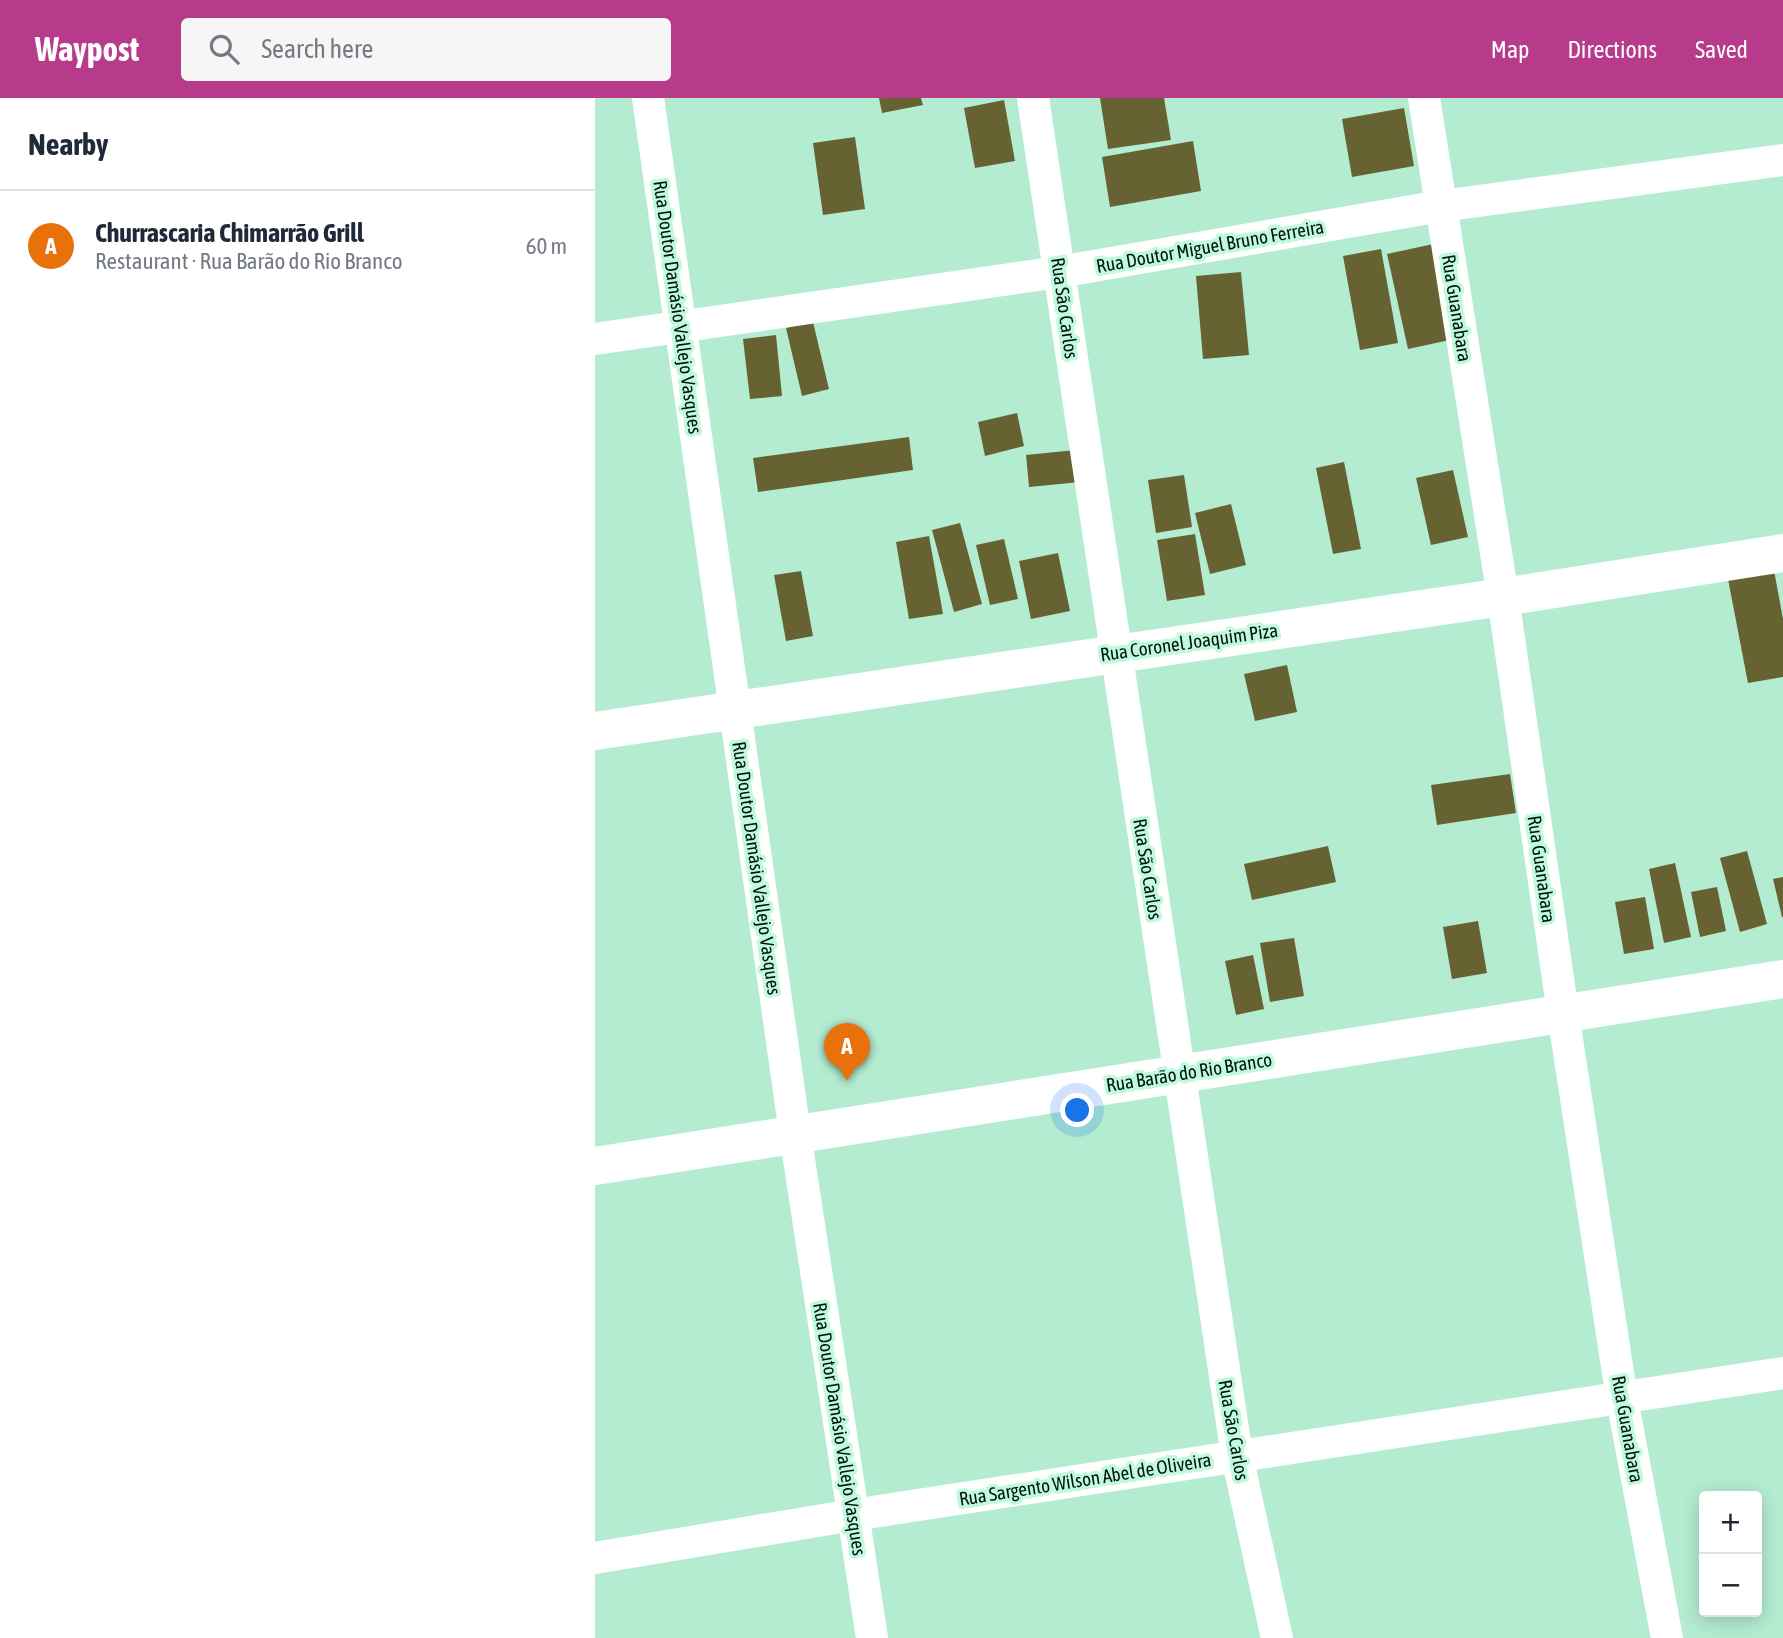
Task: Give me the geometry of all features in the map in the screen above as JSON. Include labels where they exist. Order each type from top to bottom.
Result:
[{"type":"main road","name":"Rua Coronel Joaquim Piza","points":[[595,730],[1503,597],[1783,553]]},
{"type":"main road","name":"Rua Barão do Rio Branco","points":[[595,1166],[1783,979]]},
{"type":"street","name":"Rua Doutor Damásio Vallejo Vasques","points":[[648,98],[795,1133],[872,1638]]},
{"type":"street","name":"Rua São Carlos","points":[[1033,98],[1237,1456],[1277,1638]]},
{"type":"street","name":"Rua Guanabara","points":[[1424,98],[1503,597],[1622,1399],[1667,1638]]},
{"type":"street","name":"Rua Doutor Miguel Bruno Ferreira","points":[[595,339],[1059,272],[1441,206],[1783,160]]},
{"type":"street","name":"Rua Sargento Wilson Abel de Oliveira","points":[[595,1558],[853,1515],[1783,1373]]},
{"type":"building","points":[[879,98],[921,98],[923,105],[882,113]]},
{"type":"building","points":[[1100,98],[1164,98],[1171,140],[1108,149]]},
{"type":"building","points":[[1004,100],[1015,161],[975,168],[964,108]]},
{"type":"building","points":[[1404,108],[1414,166],[1352,177],[1342,119]]},
{"type":"building","points":[[855,137],[865,209],[823,215],[813,143]]},
{"type":"building","points":[[1193,141],[1201,191],[1110,207],[1102,157]]},
{"type":"building","points":[[1438,243],[1459,338],[1408,349],[1387,254]]},
{"type":"building","points":[[1381,249],[1398,343],[1360,350],[1343,256]]},
{"type":"building","points":[[1241,272],[1249,355],[1203,359],[1196,276]]},
{"type":"building","points":[[813,322],[829,389],[802,396],[786,328]]},
{"type":"building","points":[[776,335],[782,396],[750,399],[743,339]]},
{"type":"building","points":[[1017,413],[1024,446],[985,456],[978,422]]},
{"type":"building","points":[[909,437],[913,470],[758,492],[753,458]]},
{"type":"building","points":[[1076,450],[1080,482],[1029,487],[1026,455]]},
{"type":"building","points":[[1344,462],[1361,549],[1333,554],[1316,468]]},
{"type":"building","points":[[1453,470],[1468,537],[1431,545],[1416,478]]},
{"type":"building","points":[[1184,475],[1192,527],[1156,533],[1148,480]]},
{"type":"building","points":[[1231,504],[1246,565],[1210,574],[1195,513]]},
{"type":"building","points":[[960,523],[982,604],[954,612],[932,530]]},
{"type":"building","points":[[1195,534],[1205,595],[1167,601],[1157,540]]},
{"type":"building","points":[[929,536],[943,614],[909,619],[896,542]]},
{"type":"building","points":[[1004,539],[1018,599],[990,605],[976,545]]},
{"type":"building","points":[[1058,553],[1070,611],[1031,619],[1019,561]]},
{"type":"building","points":[[1773,565],[1783,619],[1783,677],[1748,683],[1727,574]]},
{"type":"building","points":[[801,571],[813,636],[786,641],[774,575]]},
{"type":"building","points":[[1287,665],[1297,712],[1255,721],[1244,674]]},
{"type":"building","points":[[1510,774],[1516,813],[1437,825],[1431,785]]},
{"type":"building","points":[[1328,846],[1336,882],[1252,900],[1244,864]]},
{"type":"building","points":[[1747,851],[1767,924],[1740,932],[1720,858]]},
{"type":"building","points":[[1675,863],[1691,937],[1664,943],[1649,869]]},
{"type":"building","points":[[1783,877],[1783,917],[1782,917],[1773,879]]},
{"type":"building","points":[[1717,887],[1726,931],[1700,937],[1691,892]]},
{"type":"building","points":[[1645,897],[1654,949],[1624,954],[1615,902]]},
{"type":"building","points":[[1478,921],[1487,973],[1452,979],[1443,927]]},
{"type":"building","points":[[1294,938],[1304,996],[1270,1002],[1260,943]]},
{"type":"building","points":[[1253,955],[1264,1009],[1236,1015],[1225,961]]},
{"type":"place","name":"Churrascaria Chimarrão Grill","points":[[847,1081]]}]
